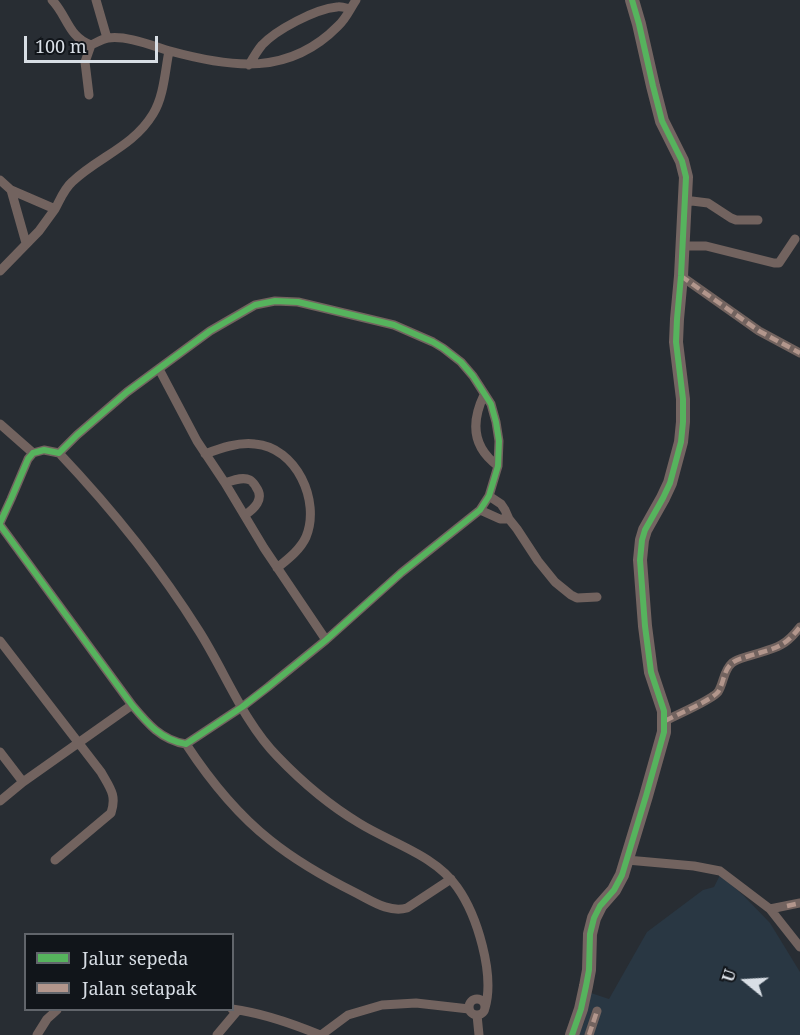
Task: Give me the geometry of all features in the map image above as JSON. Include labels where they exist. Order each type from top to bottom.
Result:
[{"type":"main road","points":[[572,1035],[586,986],[590,933],[594,918],[622,875],[664,732],[664,711],[651,672],[640,560],[645,530],[670,483],[681,442],[683,422],[683,399],[676,342],[686,203],[685,170],[662,122],[632,0]]},
{"type":"street","points":[[96,0],[107,38]]},
{"type":"street","points":[[56,1],[75,36],[91,45],[107,38],[135,41],[207,60],[249,65],[283,60],[312,47],[338,27],[356,0]]},
{"type":"street","points":[[249,65],[262,44],[285,27],[335,7],[350,9]]},
{"type":"street","points":[[89,95],[86,62],[91,45]]},
{"type":"street","points":[[0,271],[43,226],[70,184],[120,148],[134,136],[153,113],[159,99],[169,51]]},
{"type":"street","points":[[0,180],[11,190],[55,209]]},
{"type":"street","points":[[11,190],[26,243]]},
{"type":"street","points":[[686,203],[692,201],[708,203],[730,218],[758,220]]},
{"type":"street","points":[[682,246],[706,246],[779,263],[795,239]]},
{"type":"street","points":[[681,276],[759,331],[800,353]]},
{"type":"street","points":[[59,453],[127,392],[210,331],[255,305],[275,302],[298,302],[394,325],[433,342],[461,362],[491,404],[500,451],[489,496],[480,510],[401,573],[326,640],[242,706],[186,744]]},
{"type":"street","points":[[159,369],[205,454],[277,568],[326,640]]},
{"type":"street","points":[[484,395],[475,419],[476,431],[482,450],[498,466]]},
{"type":"street","points":[[0,424],[33,453]]},
{"type":"street","points":[[205,454],[233,445],[268,446],[294,465],[301,475],[308,499],[309,526],[297,550],[277,568]]},
{"type":"street","points":[[451,879],[407,908],[393,910],[381,906],[299,862],[268,839],[225,795],[186,744],[173,741],[155,731],[132,705],[0,524],[28,459],[33,453],[44,450],[59,453],[138,543],[206,641],[265,744],[328,803],[359,823],[426,859],[451,879],[467,905],[482,946],[487,978],[487,1000],[481,1014],[477,1015]]},
{"type":"street","points":[[225,483],[241,478],[250,480],[259,489],[258,503],[245,515]]},
{"type":"street","points":[[489,496],[501,504],[538,561],[555,582],[577,598],[597,597]]},
{"type":"street","points":[[480,510],[500,519],[509,519]]},
{"type":"street","points":[[665,721],[714,696],[727,668],[732,663],[779,646],[792,637],[800,627]]},
{"type":"street","points":[[0,641],[101,772],[115,801],[111,813],[55,861]]},
{"type":"street","points":[[0,801],[23,782],[132,705]]},
{"type":"street","points":[[0,752],[23,782]]},
{"type":"street","points":[[627,860],[702,867],[720,871],[770,909],[800,947]]},
{"type":"street","points":[[770,909],[800,903]]},
{"type":"street","points":[[469,1009],[469,1005],[474,1000],[481,1001],[484,1008]]},
{"type":"street","points":[[217,1035],[236,1009],[260,1013],[320,1035],[348,1015],[382,1005],[416,1003],[469,1009],[477,1015]]},
{"type":"street","points":[[36,1035],[56,1011]]},
{"type":"street","points":[[589,1035],[597,1011]]},
{"type":"street","points":[[477,1015],[480,1035]]},
{"type":"shaded area","points":[[720,875],[770,923],[800,972],[800,1035],[578,1035],[584,1023],[591,993],[609,999],[647,932],[703,890],[714,887]]},
{"type":"marked path","points":[[681,276],[759,331],[800,353]]},
{"type":"marked path","points":[[665,721],[718,692],[729,666],[734,662],[783,644],[800,627]]},
{"type":"marked path","points":[[787,906],[800,903]]},
{"type":"marked path","points":[[589,1035],[597,1011]]},
{"type":"cycle path","points":[[572,1035],[586,986],[590,934],[594,918],[622,875],[664,732],[664,711],[651,672],[640,560],[645,530],[670,483],[681,442],[683,422],[683,399],[676,342],[686,177],[682,161],[662,121],[632,0]]},
{"type":"cycle path","points":[[0,523],[28,459],[33,453],[44,450],[59,453],[127,392],[210,331],[255,305],[275,301],[298,302],[394,325],[433,342],[461,362],[473,376],[491,404],[496,422],[499,441],[498,466],[489,496],[480,510],[401,573],[326,640],[268,687],[186,744],[162,735],[132,705],[0,525]]}]
